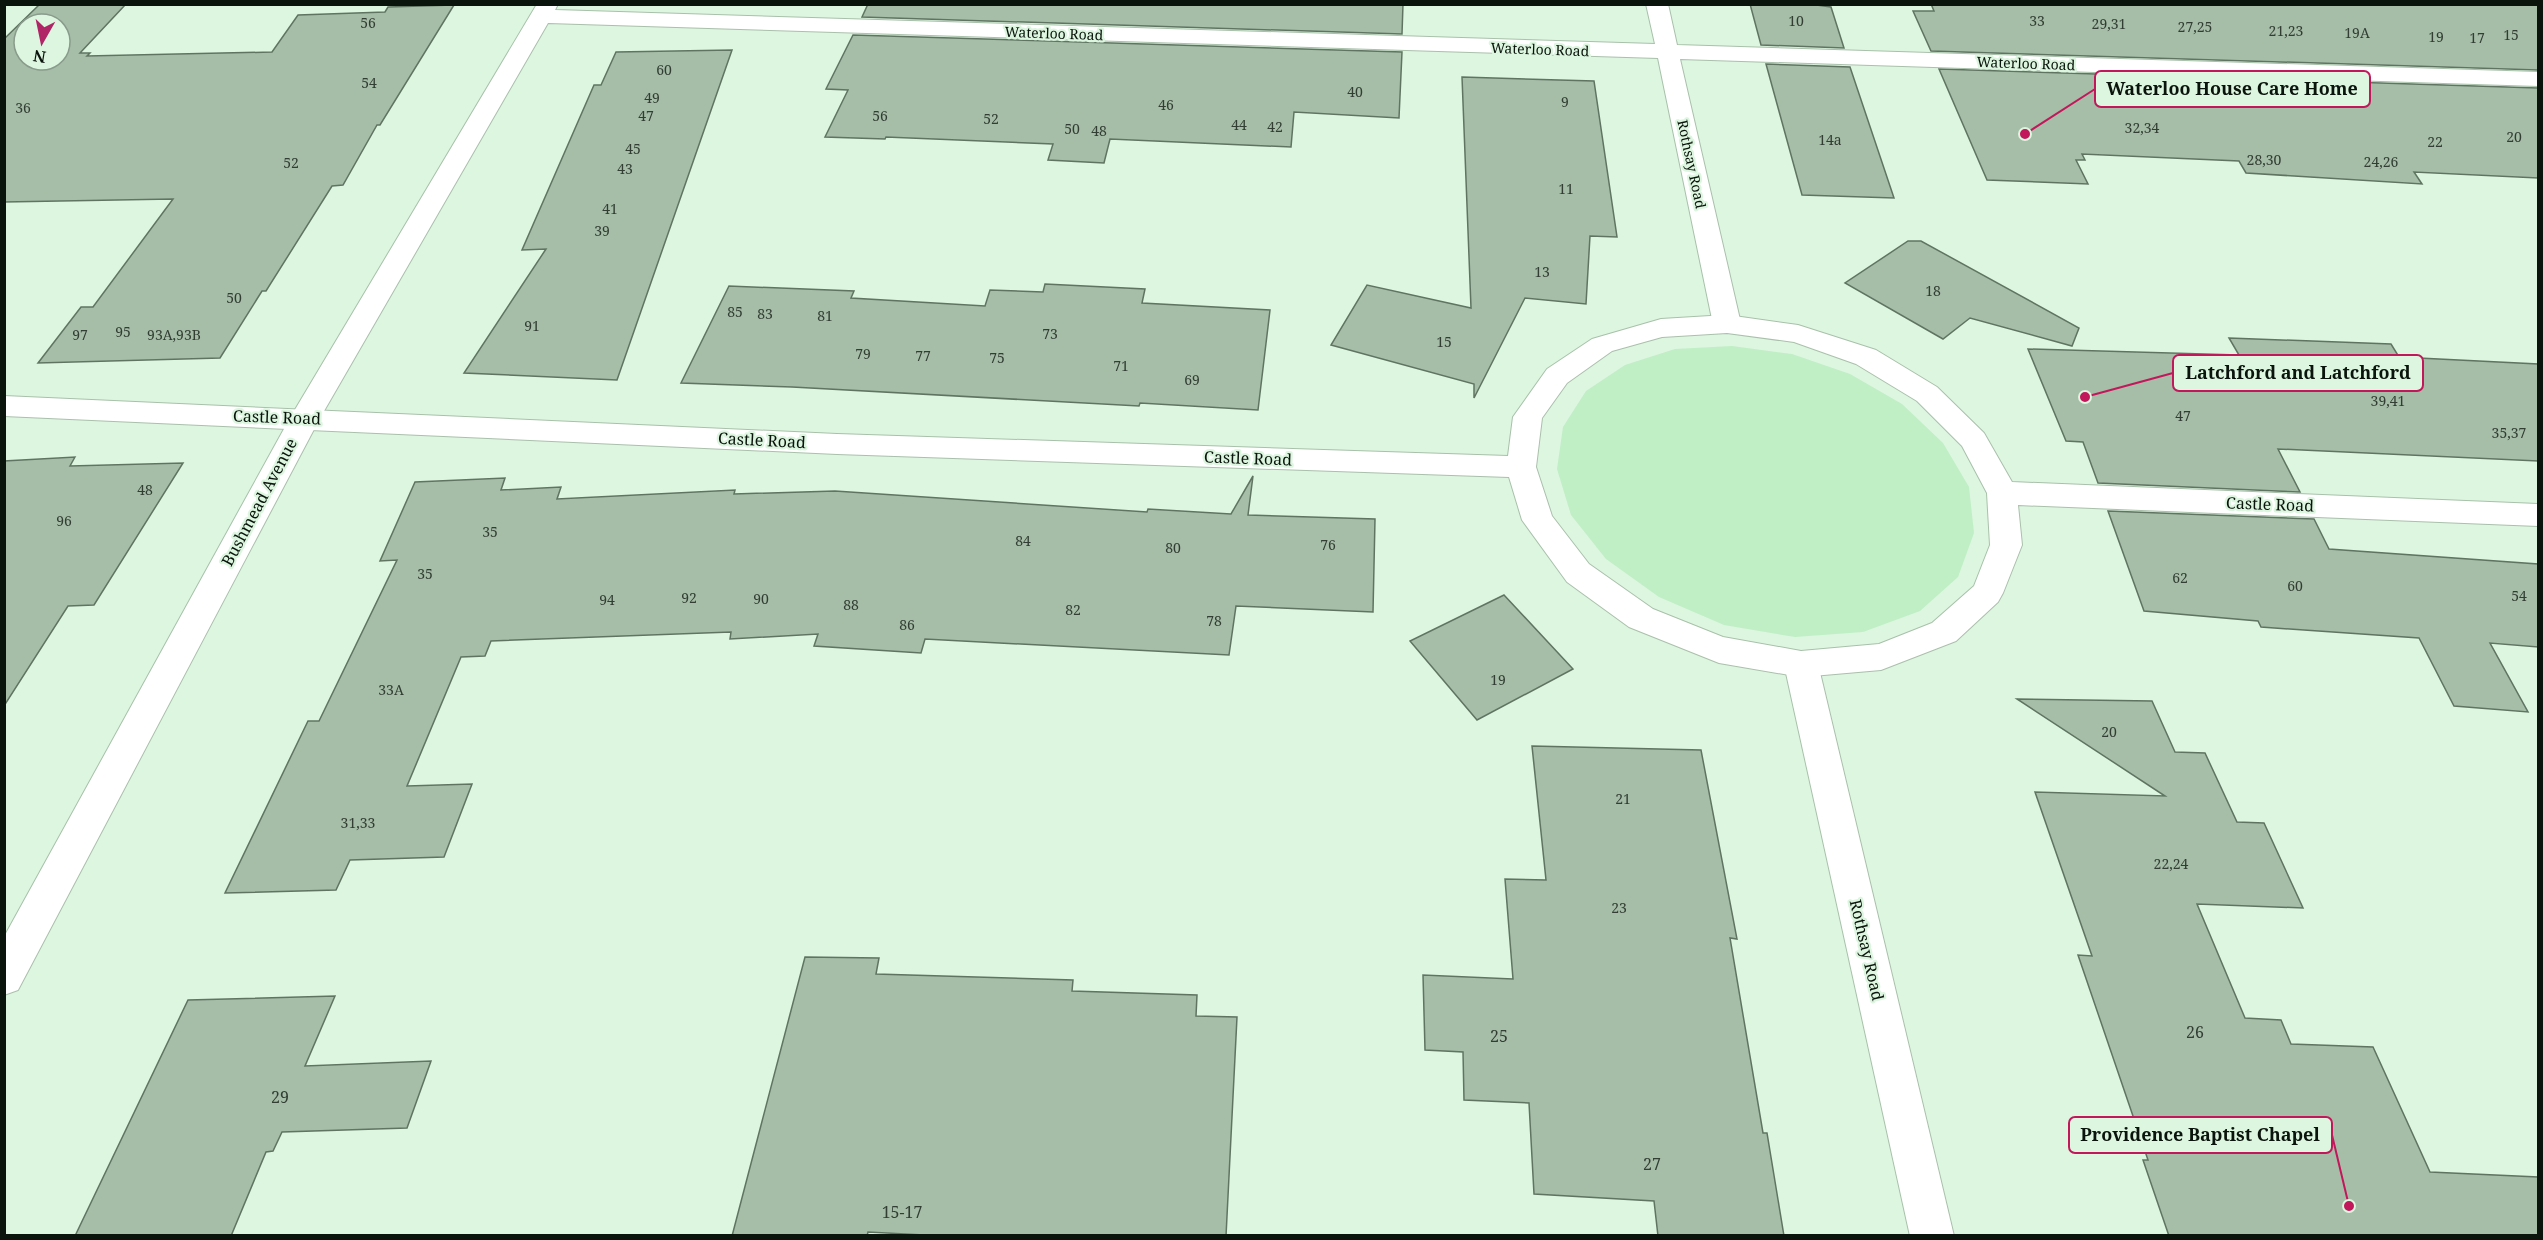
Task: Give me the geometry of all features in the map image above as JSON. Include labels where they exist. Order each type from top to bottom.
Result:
[{"type":"street","name":"Rothsay Road","points":[[1657,4],[1727,324]]},
{"type":"street","name":"Waterloo Road","points":[[545,10],[1668,53],[2538,79]]},
{"type":"street","name":"Bushmead Avenue","points":[[4,977],[305,418],[545,10]]},
{"type":"street","points":[[1727,324],[1798,334],[1866,357],[1927,394],[1974,440],[2002,493],[2006,545],[1987,593],[1944,632],[1881,657],[1801,664],[1719,650],[1641,618],[1578,573],[1538,520],[1521,467],[1528,417],[1557,376],[1602,345],[1661,328],[1727,324]]},
{"type":"street","name":"Castle Road","points":[[4,406],[837,444],[1521,467]]},
{"type":"street","name":"Castle Road","points":[[2002,493],[2538,515]]},
{"type":"street","name":"Rothsay Road","points":[[1801,664],[1932,1236]]},
{"type":"green space","points":[[1732,346],[1792,354],[1850,374],[1902,404],[1943,443],[1969,487],[1974,533],[1958,577],[1920,611],[1863,632],[1795,637],[1724,625],[1659,597],[1606,559],[1571,515],[1557,469],[1563,427],[1586,391],[1625,365],[1675,349]]},
{"type":"building","points":[[40,4],[126,4],[80,53],[90,53],[87,56],[272,52],[298,15],[385,12],[388,7],[454,5],[380,125],[377,125],[343,185],[332,186],[266,291],[262,291],[220,358],[38,363],[81,307],[93,307],[173,199],[4,202],[4,39],[12,31],[12,72],[72,72],[72,12],[32,12]]},
{"type":"building","points":[[868,4],[1403,4],[1402,34],[862,17]]},
{"type":"building","points":[[1750,4],[1809,4],[1831,7],[1844,48],[1761,45]]},
{"type":"building","points":[[1931,4],[2538,4],[2538,70],[1931,51],[1913,11],[1934,11]]},
{"type":"building","points":[[853,35],[1402,52],[1399,118],[1294,112],[1291,147],[1110,139],[1104,163],[1048,160],[1053,144],[886,137],[885,139],[825,137],[848,90],[826,89]]},
{"type":"building","points":[[732,50],[617,380],[464,373],[546,249],[522,250],[594,85],[601,85],[616,52]]},
{"type":"building","points":[[1766,64],[1850,67],[1894,198],[1802,195]]},
{"type":"building","points":[[1939,69],[2538,88],[2538,178],[2414,172],[2422,184],[2246,173],[2239,161],[2082,154],[2085,160],[2076,160],[2088,184],[1987,180]]},
{"type":"building","points":[[1462,77],[1594,81],[1617,237],[1590,236],[1586,304],[1525,298],[1474,398],[1474,384],[1331,345],[1367,285],[1471,308]]},
{"type":"building","points":[[1908,241],[1921,241],[2079,328],[2072,346],[1970,318],[1943,339],[1845,283]]},
{"type":"building","points":[[1045,284],[1145,289],[1142,303],[1270,310],[1258,410],[681,383],[729,286],[854,291],[851,298],[985,306],[990,290],[1043,292]]},
{"type":"building","points":[[2229,338],[2391,344],[2399,357],[2538,364],[2538,461],[2278,449],[2300,492],[2098,483],[2083,442],[2066,441],[2028,349],[2239,355]]},
{"type":"building","points":[[75,457],[70,466],[183,463],[94,605],[68,606],[4,706],[4,461]]},
{"type":"building","points":[[1253,476],[1248,515],[1375,519],[1373,612],[1236,606],[1229,655],[925,639],[921,653],[814,646],[818,634],[730,639],[731,632],[491,641],[485,656],[461,657],[407,786],[472,784],[444,857],[350,860],[336,890],[225,893],[308,721],[319,721],[397,560],[380,561],[415,482],[505,478],[501,490],[561,487],[557,499],[735,490],[734,494],[835,491],[1147,512],[1148,509],[1231,514]]},
{"type":"building","points":[[2108,511],[2314,519],[2329,549],[2538,564],[2538,647],[2490,643],[2528,712],[2454,706],[2419,638],[2261,627],[2258,621],[2144,611]]},
{"type":"building","points":[[1504,595],[1573,669],[1477,720],[1410,641]]},
{"type":"building","points":[[2017,699],[2152,701],[2175,752],[2205,753],[2237,822],[2264,823],[2303,908],[2197,904],[2245,1018],[2281,1020],[2291,1044],[2373,1047],[2430,1172],[2538,1177],[2538,1236],[2169,1236],[2143,1160],[2148,1160],[2078,955],[2092,956],[2035,792],[2165,796]]},
{"type":"building","points":[[1532,746],[1701,750],[1737,939],[1730,938],[1763,1133],[1767,1133],[1784,1236],[1658,1236],[1654,1201],[1534,1194],[1529,1103],[1464,1100],[1463,1052],[1425,1050],[1423,975],[1513,979],[1505,879],[1546,880]]},
{"type":"building","points":[[805,957],[879,958],[876,974],[1073,980],[1072,991],[1197,995],[1196,1016],[1237,1017],[1226,1236],[943,1236],[868,1232],[867,1236],[732,1236]]},
{"type":"building","points":[[335,996],[305,1066],[431,1061],[407,1128],[282,1132],[273,1151],[266,1152],[231,1236],[75,1236],[188,1000]]},
{"type":"place","name":"Waterloo House Care Home","points":[[2025,134]]},
{"type":"place","name":"Latchford and Latchford","points":[[2085,397]]},
{"type":"place","name":"Providence Baptist Chapel","points":[[2349,1206]]}]
